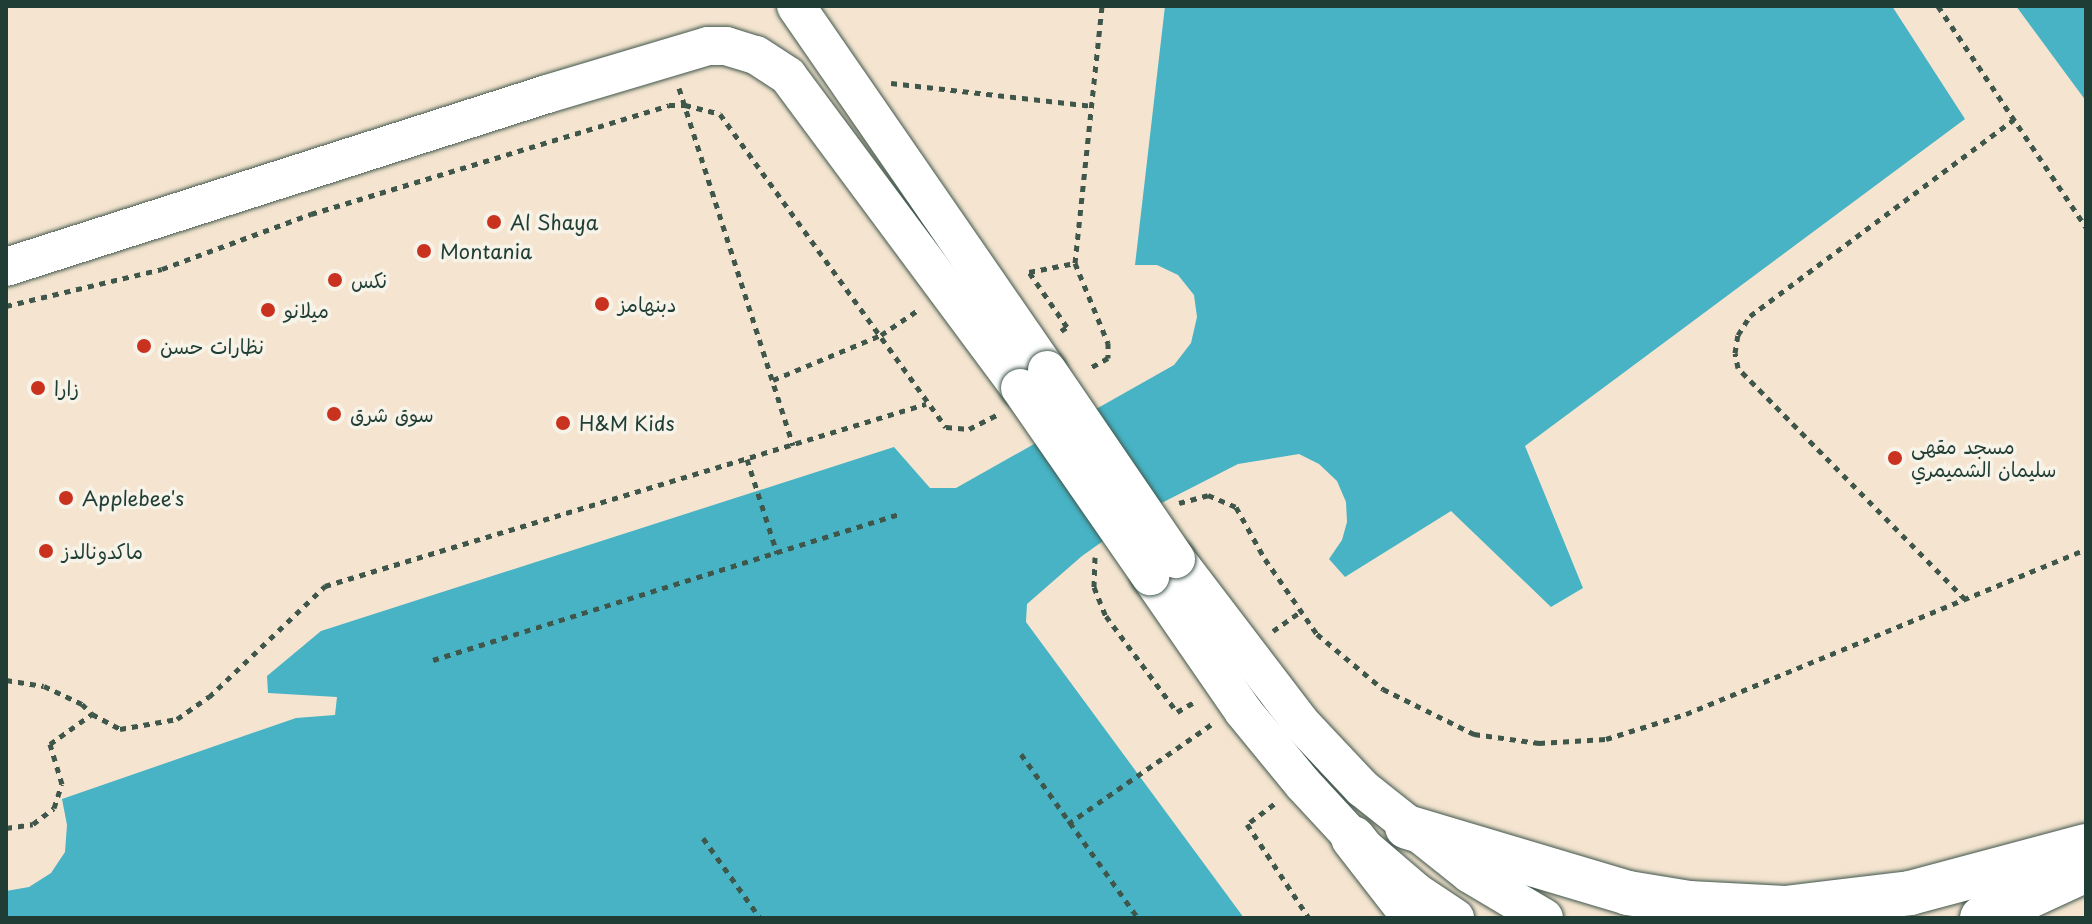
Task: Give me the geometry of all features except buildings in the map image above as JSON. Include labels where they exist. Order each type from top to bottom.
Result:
[{"type":"main road","points":[[1407,827],[1628,893],[1689,903],[1785,908],[1910,893],[2086,846]]},
{"type":"main road","points":[[1353,838],[1415,918]]},
{"type":"main road","points":[[1982,918],[2086,870]]},
{"type":"lane","points":[[796,6],[846,78],[1033,379],[1163,568],[1243,711],[1353,838],[1416,892],[1455,918]]},
{"type":"lane","points":[[6,267],[670,57],[708,46],[726,46],[756,55],[788,76],[1033,379]]},
{"type":"lane","points":[[1163,568],[1362,788],[1407,827],[1470,874],[1544,918]]},
{"type":"path","points":[[1067,327],[1029,272],[1075,263],[1102,6]]},
{"type":"path","points":[[1938,6],[2086,227]]},
{"type":"path","points":[[670,57],[793,445]]},
{"type":"path","points":[[846,78],[1093,106]]},
{"type":"path","points":[[6,306],[162,269],[311,214],[669,105],[685,105],[720,114],[881,335],[926,404],[946,427],[955,430]]},
{"type":"path","points":[[1965,599],[1738,368],[1735,353],[1738,335],[1750,316],[2014,119]]},
{"type":"path","points":[[773,380],[881,335],[927,304]]},
{"type":"path","points":[[6,680],[44,686],[82,704],[92,714],[120,729],[177,719],[209,697],[325,586],[926,404]]},
{"type":"path","points":[[747,459],[777,553]]},
{"type":"path","points":[[433,660],[900,514]]},
{"type":"path","points":[[1265,559],[1317,634],[1383,689],[1474,734],[1539,743],[1606,739],[1686,714],[2086,549]]},
{"type":"path","points":[[1268,634],[1300,612]]},
{"type":"path","points":[[6,828],[33,824],[54,808],[62,784],[50,744],[92,714]]},
{"type":"path","points":[[1068,824],[1220,719]]},
{"type":"path","points":[[1021,754],[1138,918]]},
{"type":"path","points":[[703,838],[760,918]]},
{"type":"water","points":[[1165,6],[1892,6],[1965,119],[1525,446],[1583,588],[1551,607],[1451,511],[1345,577],[1329,559],[1342,540],[1347,522],[1346,502],[1337,481],[1319,464],[1299,454],[1238,464],[1144,512],[1082,556],[1027,604],[1026,622],[1244,918],[6,918],[6,891],[29,887],[51,873],[65,852],[67,825],[62,799],[296,718],[335,715],[337,697],[268,693],[267,676],[321,631],[894,447],[930,488],[956,488],[1174,365],[1191,343],[1197,317],[1194,295],[1178,275],[1157,265],[1135,265]]},
{"type":"water","points":[[2016,6],[2086,6],[2086,101]]},
{"type":"place","name":"Al Shaya","points":[[494,222]]},
{"type":"place","name":"Montania","points":[[424,251]]},
{"type":"place","name":"نكس","points":[[335,280]]},
{"type":"place","name":"دبنهامز","points":[[602,304]]},
{"type":"place","name":"ميلانو","points":[[268,310]]},
{"type":"place","name":"نظارات حسن","points":[[144,346]]},
{"type":"place","name":"زارا","points":[[38,388]]},
{"type":"place","name":"سوق شرق","points":[[334,414]]},
{"type":"place","name":"H&M Kids","points":[[563,423]]},
{"type":"place","name":"مسجد مقهى سليمان الشميمري","points":[[1895,458]]},
{"type":"place","name":"Applebee's","points":[[66,498]]},
{"type":"place","name":"ماكدونالدز","points":[[46,551]]}]
